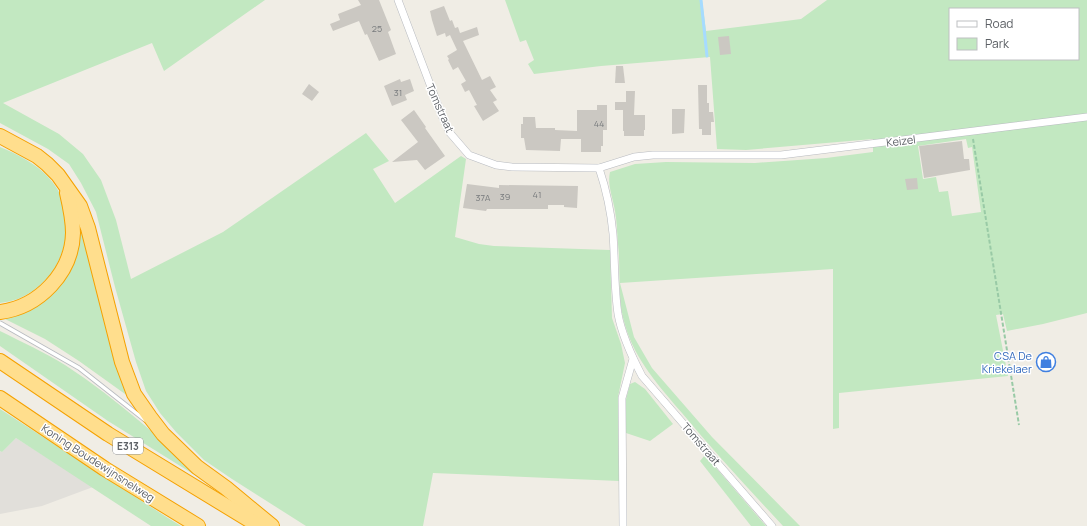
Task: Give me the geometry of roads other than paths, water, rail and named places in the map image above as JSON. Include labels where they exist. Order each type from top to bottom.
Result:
[{"type":"highway","points":[[0,136],[37,156],[47,164],[80,206],[88,228],[122,362],[134,394],[163,434],[197,467],[226,488],[272,526]]},
{"type":"highway","points":[[0,312],[18,308],[30,303],[56,280],[63,269],[69,255],[73,234],[73,220],[65,185]]},
{"type":"highway","name":"E313","points":[[0,361],[108,434],[259,526]]},
{"type":"highway","name":"Koning Boudewijnsnelweg","points":[[0,398],[105,469],[198,526]]},
{"type":"street","name":"Tomstraat","points":[[398,0],[442,116],[450,132],[469,155],[496,165],[512,167],[599,168],[634,157],[653,155],[715,155]]},
{"type":"street","name":"Keizel","points":[[715,155],[781,155],[1087,117]]},
{"type":"street","name":"Tomstraat","points":[[599,168],[609,207],[613,232],[618,314],[622,330],[633,359],[642,376],[772,526]]},
{"type":"street","points":[[623,526],[622,398],[633,359]]},
{"type":"lane","points":[[0,323],[80,368],[163,434]]},
{"type":"waterway","points":[[701,0],[707,56]]},
{"type":"place","name":"CSA De Kriekelaer","points":[[1046,362]]}]
